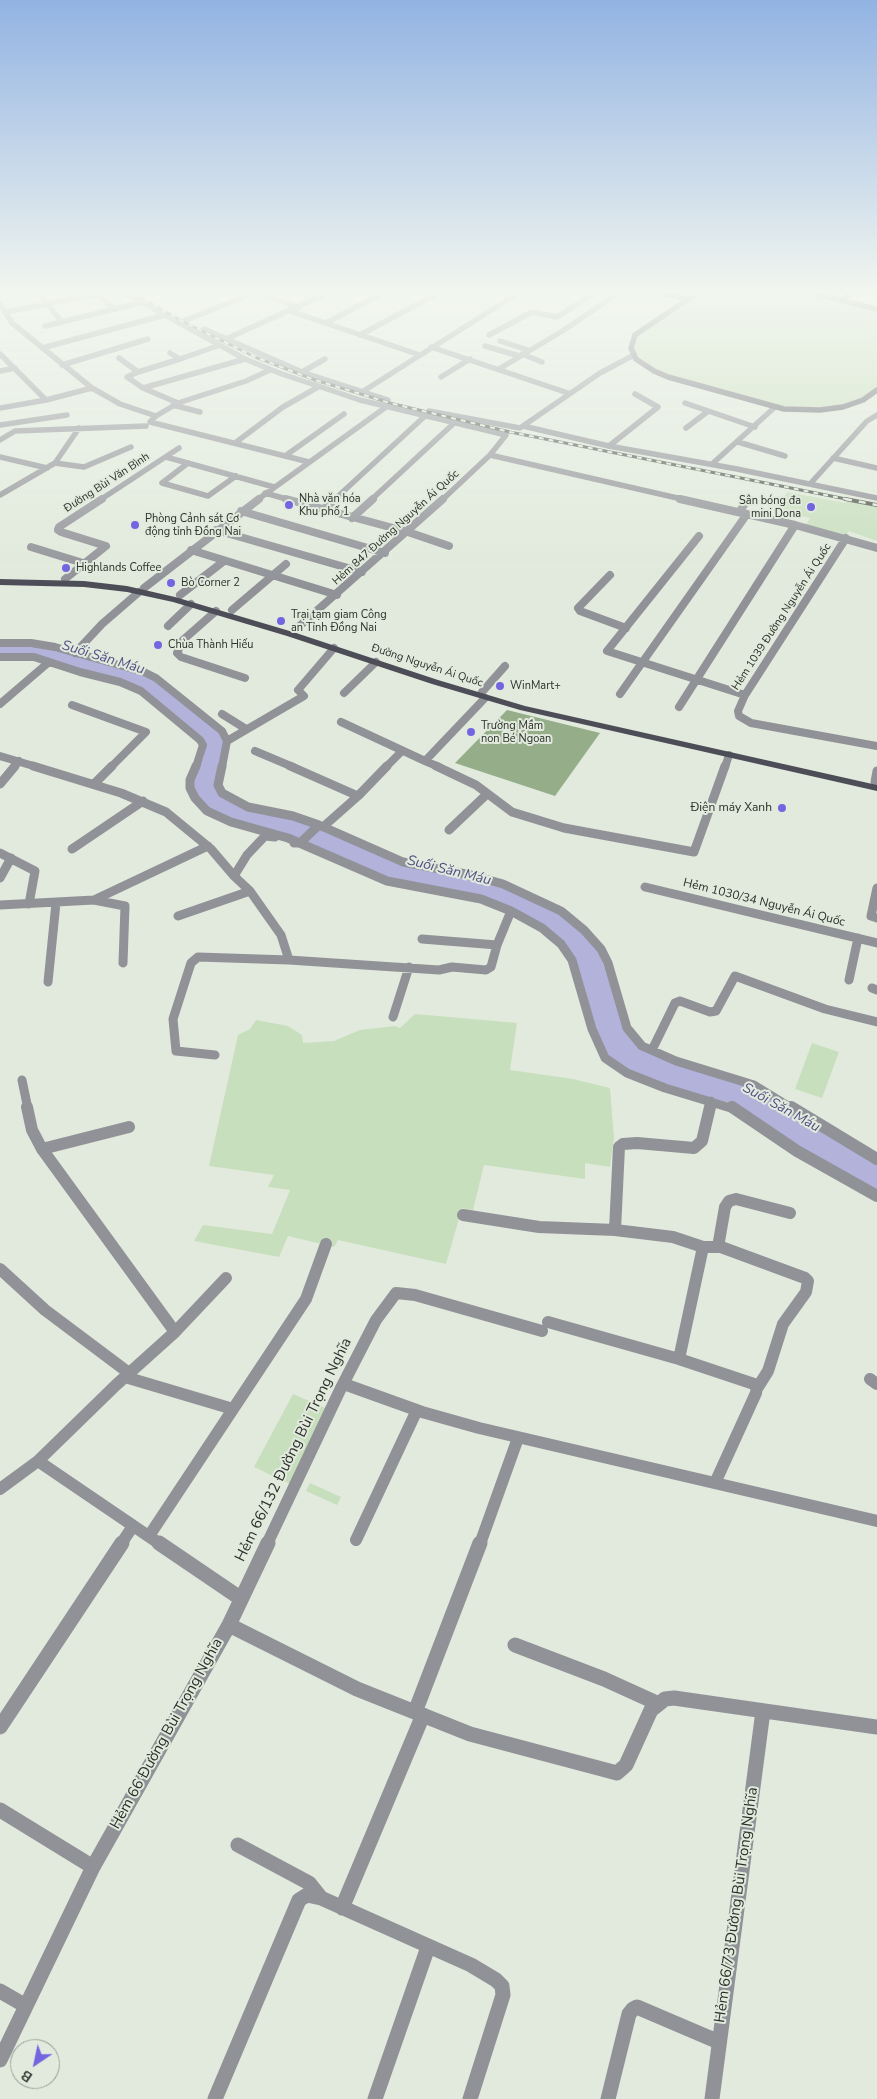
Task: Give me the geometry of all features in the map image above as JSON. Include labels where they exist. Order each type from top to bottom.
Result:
[{"type":"main road","name":"Đường Nguyễn Ái Quốc","points":[[0,578],[64,581],[180,595],[295,630],[484,695],[844,778]]},
{"type":"main road","name":"Đường Nguyễn Ái Quốc","points":[[0,582],[64,581]]},
{"type":"main road","name":"Đường Nguyễn Ái Quốc","points":[[142,590],[216,611],[561,718],[844,778],[877,781]]},
{"type":"street","points":[[34,388],[46,400]]},
{"type":"street","points":[[0,425],[46,400],[92,388],[120,404],[156,416]]},
{"type":"street","points":[[143,388],[176,404],[200,412]]},
{"type":"street","points":[[225,388],[176,404],[156,416],[150,422],[309,462]]},
{"type":"street","points":[[235,443],[283,407],[316,388]]},
{"type":"street","points":[[321,388],[454,424]]},
{"type":"street","points":[[350,388],[432,411],[514,428],[523,426],[576,388]]},
{"type":"street","points":[[362,392],[368,388]]},
{"type":"street","points":[[553,388],[568,393]]},
{"type":"street","points":[[706,388],[775,408],[820,410],[843,407],[863,400],[877,390]]},
{"type":"street","points":[[609,446],[658,407],[634,394]]},
{"type":"street","points":[[686,403],[707,412],[755,427]]},
{"type":"street","points":[[75,652],[102,624],[216,530],[274,486],[386,407]]},
{"type":"street","points":[[0,408],[16,415],[67,415]]},
{"type":"street","points":[[712,464],[775,408]]},
{"type":"street","points":[[686,428],[707,412]]},
{"type":"street","points":[[285,456],[344,414]]},
{"type":"street","points":[[15,431],[16,415]]},
{"type":"street","points":[[810,484],[867,421],[877,415]]},
{"type":"street","points":[[324,509],[425,416]]},
{"type":"street","points":[[352,518],[454,424]]},
{"type":"street","name":"Hẻm 847 Đường Nguyễn Ái Quốc","points":[[295,630],[337,596],[408,532],[490,455],[506,435],[454,424]]},
{"type":"street","points":[[0,440],[15,431],[146,426]]},
{"type":"street","points":[[523,426],[609,446],[712,464],[877,498]]},
{"type":"street","points":[[0,495],[55,463],[79,428]]},
{"type":"street","points":[[738,442],[785,456]]},
{"type":"street","points":[[55,463],[84,467],[105,460],[132,447]]},
{"type":"street","name":"Đường Bùi Văn Bình","points":[[64,581],[106,546],[61,532],[58,530],[60,527],[179,448]]},
{"type":"street","points":[[490,455],[795,525],[877,548]]},
{"type":"street","points":[[166,456],[274,486]]},
{"type":"street","points":[[0,457],[47,468]]},
{"type":"street","points":[[833,458],[877,468]]},
{"type":"street","points":[[188,463],[162,483],[208,496],[236,476]]},
{"type":"street","points":[[265,493],[408,532],[449,546]]},
{"type":"street","points":[[739,512],[747,501]]},
{"type":"street","points":[[241,511],[385,553]]},
{"type":"street","points":[[620,694],[747,514]]},
{"type":"street","points":[[679,707],[795,525]]},
{"type":"street","points":[[216,530],[362,572]]},
{"type":"street","points":[[699,536],[607,651],[745,695]]},
{"type":"street","name":"Hẻm 1039 Đường Nguyễn Ái Quốc","points":[[846,538],[745,695],[738,710],[739,716],[751,723],[877,746]]},
{"type":"street","points":[[31,547],[84,563]]},
{"type":"street","points":[[191,550],[337,596]]},
{"type":"street","points":[[180,595],[224,561]]},
{"type":"street","points":[[232,610],[286,564]]},
{"type":"street","points":[[610,575],[578,608],[580,611],[626,628]]},
{"type":"street","points":[[168,626],[191,604]]},
{"type":"street","points":[[216,611],[183,640],[177,653],[181,657],[245,678]]},
{"type":"street","points":[[0,644],[31,643],[55,646],[144,672],[156,678],[222,731],[227,741],[218,785],[222,793],[232,800],[248,807],[293,816],[321,826],[403,862],[471,875],[503,884],[561,911],[584,930],[601,949],[608,963],[627,1028],[642,1046],[676,1061],[754,1085],[877,1159]]},
{"type":"street","points":[[227,741],[304,696],[298,690],[334,648]]},
{"type":"street","points":[[0,658],[34,657],[80,672],[120,682],[141,691],[200,740],[203,745],[200,758],[190,780],[190,788],[195,798],[207,811],[231,822],[288,838],[387,880],[466,895],[511,911],[542,928],[561,944],[572,960],[592,1029],[605,1058],[627,1073],[665,1088],[737,1110],[797,1151],[877,1196]]},
{"type":"street","points":[[0,704],[49,662]]},
{"type":"street","points":[[344,693],[376,662]]},
{"type":"street","points":[[425,761],[484,695],[505,666]]},
{"type":"street","points":[[72,705],[146,732],[94,784]]},
{"type":"street","points":[[222,714],[246,729]]},
{"type":"street","points":[[341,722],[470,782],[512,812],[549,824],[692,853],[696,850],[729,755]]},
{"type":"street","points":[[255,751],[358,796]]},
{"type":"street","points":[[300,843],[358,796],[402,751]]},
{"type":"street","points":[[0,756],[94,784],[143,801],[166,812],[208,846],[250,891],[281,935],[289,960]]},
{"type":"street","points":[[0,784],[19,762]]},
{"type":"street","points":[[450,830],[487,794]]},
{"type":"street","points":[[72,849],[143,801]]},
{"type":"street","points":[[234,876],[247,855],[265,836],[269,835],[300,843]]},
{"type":"street","points":[[94,900],[208,846]]},
{"type":"street","points":[[0,854],[35,870],[29,904]]},
{"type":"street","points":[[0,878],[11,858]]},
{"type":"street","name":"Hẻm 1030/34 Nguyễn Ái Quốc","points":[[645,887],[877,943]]},
{"type":"street","points":[[877,888],[871,916],[877,918]]},
{"type":"street","points":[[178,916],[250,891]]},
{"type":"street","points":[[0,906],[94,900],[125,906],[123,962]]},
{"type":"street","points":[[48,982],[56,903]]},
{"type":"street","points":[[215,1055],[176,1051],[173,1019],[191,963],[198,957],[289,960],[440,970],[452,967],[486,970],[491,967],[497,945],[511,911]]},
{"type":"street","points":[[849,980],[858,938]]},
{"type":"street","points":[[422,939],[497,945]]},
{"type":"street","points":[[393,1017],[409,968]]},
{"type":"street","points":[[652,1050],[674,1003],[680,1002],[710,1012],[716,1011],[735,976],[825,1009],[877,1022]]},
{"type":"street","points":[[22,1080],[32,1130],[42,1149],[175,1332]]},
{"type":"street","points":[[615,1230],[619,1147],[623,1144],[694,1148],[699,1146],[702,1141],[711,1101]]},
{"type":"street","points":[[42,1149],[129,1127]]},
{"type":"street","points":[[718,1247],[725,1207],[729,1201],[736,1199],[790,1212]]},
{"type":"street","points":[[463,1215],[539,1227],[615,1230],[673,1238],[703,1247],[718,1247],[772,1265],[805,1278],[808,1281],[806,1292],[783,1324],[768,1371],[758,1387],[715,1483]]},
{"type":"street","points":[[149,1536],[306,1299],[326,1244]]},
{"type":"street","points":[[703,1247],[679,1359],[757,1385],[758,1387]]},
{"type":"street","points":[[0,1269],[45,1310],[127,1375],[233,1409]]},
{"type":"street","points":[[0,1489],[38,1461],[127,1375],[175,1332],[226,1278]]},
{"type":"street","name":"Hẻm 66/132 Đường Bùi Trọng Nghĩa","points":[[229,1625],[240,1598],[376,1320],[396,1293],[415,1295],[679,1359]]},
{"type":"street","points":[[344,1384],[417,1410],[518,1438],[877,1521]]},
{"type":"street","points":[[356,1540],[417,1410]]},
{"type":"street","points":[[342,1908],[419,1714],[518,1438]]},
{"type":"street","points":[[38,1461],[240,1598]]},
{"type":"street","points":[[0,1727],[133,1526]]},
{"type":"street","name":"Hẻm 66 Đường Bùi Trọng Nghĩa","points":[[0,2060],[93,1867],[229,1625],[357,1688],[470,1734],[617,1773],[626,1765],[651,1710],[659,1704]]},
{"type":"street","points":[[515,1645],[604,1679],[659,1704],[666,1699],[674,1698],[877,1726]]},
{"type":"street","name":"Hẻm 66/73 Đường Bùi Trọng Nghĩa","points":[[712,2099],[763,1711]]},
{"type":"street","points":[[0,1810],[93,1867]]},
{"type":"street","points":[[238,1845],[309,1883],[321,1898]]},
{"type":"street","points":[[215,2099],[300,1900],[307,1896],[321,1898],[471,1965],[496,1980],[502,1986],[503,1995],[470,2099]]},
{"type":"street","points":[[375,2099],[428,1947]]},
{"type":"street","points":[[0,1992],[26,2006]]},
{"type":"street","points":[[608,2099],[630,2014],[633,2009],[637,2007],[719,2042]]},
{"type":"green space","points":[[713,388],[876,388],[860,399],[827,408],[784,407],[759,402]]},
{"type":"green space","points":[[787,492],[846,503],[848,500],[877,505],[877,541],[849,531],[846,535],[806,525],[810,518],[776,510]]},
{"type":"green space","points":[[507,710],[600,733],[555,796],[455,763]]},
{"type":"green space","points":[[415,1014],[517,1023],[510,1070],[573,1079],[610,1088],[614,1138],[610,1167],[585,1163],[585,1179],[484,1165],[473,1210],[462,1208],[446,1264],[338,1240],[334,1247],[288,1236],[279,1257],[194,1241],[203,1225],[272,1234],[290,1190],[268,1187],[274,1175],[209,1166],[238,1035],[250,1029],[256,1020],[288,1026],[302,1035],[303,1043],[334,1041],[360,1030],[395,1026],[400,1028]]},
{"type":"green space","points":[[812,1043],[839,1052],[822,1098],[795,1089]]},
{"type":"green space","points":[[293,1394],[328,1409],[290,1484],[254,1467]]},
{"type":"green space","points":[[310,1483],[341,1497],[337,1505],[306,1491]]},
{"type":"water","name":"Suối Săn Máu","points":[[0,645],[30,645],[53,648],[154,679],[219,732],[224,741],[220,794],[292,818],[389,859],[502,886],[559,913],[582,931],[597,949],[639,1047],[753,1088],[877,1162],[877,1192],[802,1150],[730,1103],[667,1086],[629,1071],[608,1057],[596,1029],[576,959],[513,909],[403,882],[234,821],[209,809],[198,797],[193,787],[193,780],[203,758],[206,745],[142,689],[62,664],[0,656]]},
{"type":"railway","points":[[341,388],[390,403],[510,432],[851,500]]},
{"type":"railway","points":[[845,499],[877,505]]},
{"type":"place","name":"Nhà văn hóa Khu phố 1","points":[[289,505]]},
{"type":"place","name":"Sân bóng đa mini Dona","points":[[811,507]]},
{"type":"place","name":"Phòng Cảnh sát Cơ động tỉnh Đồng Nai","points":[[135,525]]},
{"type":"place","name":"Highlands Coffee","points":[[66,568]]},
{"type":"place","name":"Bò Corner 2","points":[[171,583]]},
{"type":"place","name":"Trại tạm giam Công an Tỉnh Đồng Nai","points":[[281,621]]},
{"type":"place","name":"Chùa Thành Hiếu","points":[[158,645]]},
{"type":"place","name":"WinMart+","points":[[500,686]]},
{"type":"place","name":"Trường Mầm non Bé Ngoan","points":[[471,732]]},
{"type":"place","name":"Điện máy Xanh","points":[[782,808]]}]
